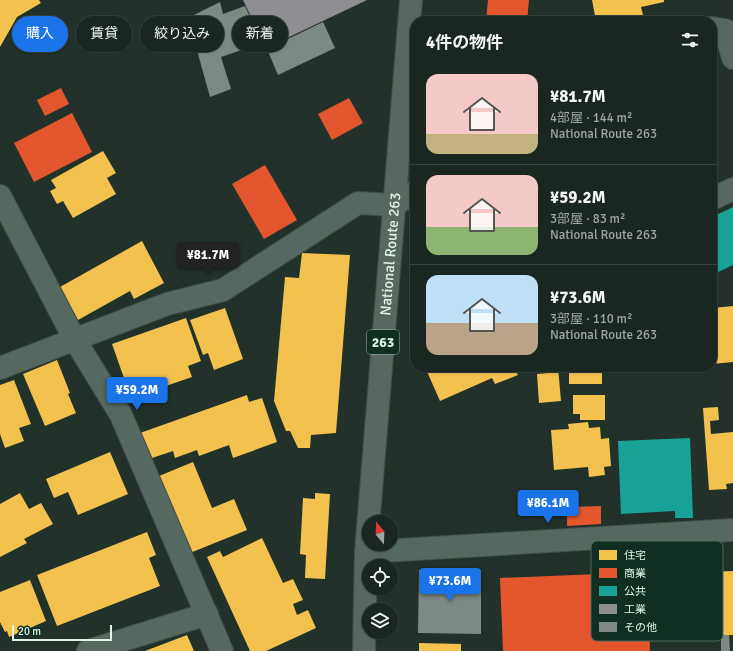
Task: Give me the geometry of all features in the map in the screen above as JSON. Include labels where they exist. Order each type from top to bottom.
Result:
[{"type":"highway","name":"National Route 263","points":[[364,651],[366,552],[411,0]]},
{"type":"street","points":[[717,29],[724,30],[733,58]]},
{"type":"street","points":[[717,197],[733,189]]},
{"type":"street","points":[[0,368],[167,304],[223,290],[358,202],[394,205],[410,195]]},
{"type":"street","points":[[0,196],[75,340],[121,415],[222,651]]},
{"type":"street","points":[[366,552],[733,530]]},
{"type":"street","points":[[88,651],[207,614]]},
{"type":"building: 住宅","points":[[0,0],[39,0],[41,3],[19,16],[12,16],[12,26],[0,47]]},
{"type":"building: 住宅","points":[[592,0],[664,0],[664,2],[641,7],[643,15],[595,16]]},
{"type":"building: 住宅","points":[[103,151],[116,173],[107,178],[116,194],[73,218],[63,201],[57,204],[50,191],[56,188],[51,180]]},
{"type":"building: 住宅","points":[[142,241],[164,283],[134,299],[130,291],[78,320],[60,287]]},
{"type":"building: 住宅","points":[[302,253],[350,255],[336,433],[311,435],[310,448],[298,448],[290,431],[286,431],[274,401],[285,277],[299,278]]},
{"type":"building: 住宅","points":[[733,306],[733,362],[717,364],[717,308]]},
{"type":"building: 住宅","points":[[225,308],[243,359],[214,370],[208,353],[203,355],[190,320]]},
{"type":"building: 住宅","points":[[186,318],[201,361],[188,366],[192,377],[131,398],[112,344]]},
{"type":"building: 住宅","points":[[57,360],[76,413],[45,426],[23,374]]},
{"type":"building: 住宅","points":[[427,372],[516,372],[518,375],[495,384],[492,378],[440,401]]},
{"type":"building: 住宅","points":[[558,372],[561,401],[539,403],[537,374]]},
{"type":"building: 住宅","points":[[569,372],[602,372],[602,384],[569,384]]},
{"type":"building: 住宅","points":[[14,380],[31,424],[19,428],[24,441],[5,448],[0,434],[0,385]]},
{"type":"building: 住宅","points":[[247,395],[249,402],[262,398],[277,442],[233,458],[229,445],[199,456],[197,450],[175,458],[173,451],[149,459],[140,433]]},
{"type":"building: 住宅","points":[[573,395],[605,395],[605,420],[580,420],[580,414],[573,414]]},
{"type":"building: 住宅","points":[[718,407],[719,420],[710,421],[711,434],[733,432],[733,483],[726,484],[727,489],[709,490],[703,408]]},
{"type":"building: 住宅","points":[[588,422],[589,428],[600,427],[601,439],[609,438],[611,466],[604,467],[605,475],[589,477],[588,467],[554,470],[551,430],[569,429],[568,424]]},
{"type":"building: 住宅","points":[[110,452],[128,494],[78,515],[68,492],[54,498],[46,479]]},
{"type":"building: 住宅","points":[[193,462],[212,508],[234,499],[247,530],[190,553],[159,476]]},
{"type":"building: 住宅","points":[[20,493],[29,509],[41,503],[53,524],[24,539],[27,543],[0,557],[0,504]]},
{"type":"building: 住宅","points":[[315,493],[330,494],[325,579],[305,578],[306,555],[300,554],[303,498],[315,499]]},
{"type":"building: 住宅","points":[[147,532],[156,555],[149,558],[160,586],[57,626],[37,575]]},
{"type":"building: 住宅","points":[[262,538],[283,583],[293,579],[303,600],[293,604],[297,615],[308,610],[316,628],[266,651],[250,651],[207,557],[220,551],[223,557]]},
{"type":"building: 住宅","points":[[723,571],[733,571],[733,635],[723,635]]},
{"type":"building: 住宅","points":[[30,580],[46,621],[9,637],[7,631],[5,632],[0,622],[0,592]]},
{"type":"building: 住宅","points":[[187,635],[194,651],[145,651]]},
{"type":"building: 住宅","points":[[419,643],[461,644],[461,651],[419,651]]},
{"type":"building: 商業","points":[[488,0],[529,0],[527,16],[486,16]]},
{"type":"building: 商業","points":[[61,88],[69,104],[45,116],[37,100]]},
{"type":"building: 商業","points":[[349,98],[363,123],[332,140],[318,114]]},
{"type":"building: 商業","points":[[72,113],[92,152],[34,182],[14,143]]},
{"type":"building: 商業","points":[[265,165],[297,220],[264,239],[232,184]]},
{"type":"building: 商業","points":[[601,506],[601,524],[567,526],[567,507]]},
{"type":"building: 商業","points":[[591,574],[591,641],[650,641],[650,651],[503,651],[500,578]]},
{"type":"building: 公共","points":[[733,207],[733,265],[717,273],[717,215]]},
{"type":"building: 公共","points":[[690,438],[693,518],[675,518],[675,511],[621,514],[618,441]]},
{"type":"building: 工業","points":[[243,0],[367,0],[288,38],[288,16],[251,16]]},
{"type":"building: その他","points":[[220,2],[223,14],[245,6],[250,16],[232,16],[232,52],[236,52],[221,57],[231,89],[210,97],[197,52],[224,52],[224,16],[192,16]]},
{"type":"building: その他","points":[[323,22],[335,48],[278,75],[268,52],[288,52],[288,39]]},
{"type":"building: その他","points":[[419,570],[481,570],[481,634],[418,633]]},
{"type":"building: その他","points":[[723,635],[729,635],[730,651],[721,651],[721,641],[723,641]]}]
